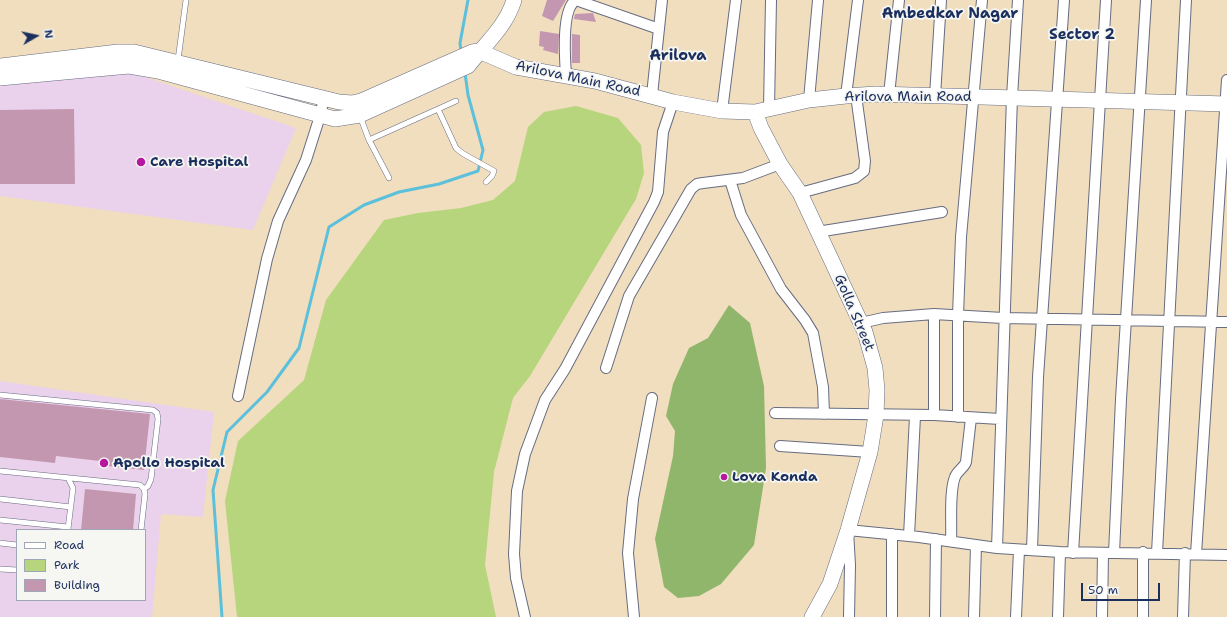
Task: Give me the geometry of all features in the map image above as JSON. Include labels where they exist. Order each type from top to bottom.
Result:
[{"type":"street","points":[[498,28],[503,0]]},
{"type":"street","points":[[0,78],[129,66],[158,71],[335,119],[360,115],[466,60],[487,45],[511,8],[514,0]]},
{"type":"street","points":[[566,75],[565,32],[572,2],[576,0],[659,29]]},
{"type":"street","points":[[652,95],[662,0]]},
{"type":"street","points":[[722,111],[736,0]]},
{"type":"street","points":[[762,111],[771,0]]},
{"type":"street","points":[[809,100],[818,0]]},
{"type":"street","points":[[800,193],[855,178],[864,171],[865,161],[851,95],[858,0]]},
{"type":"street","points":[[889,95],[899,0]]},
{"type":"street","points":[[935,96],[941,0]]},
{"type":"street","points":[[958,417],[958,315],[961,237],[975,97],[982,0]]},
{"type":"street","points":[[997,548],[1000,419],[1012,97],[1018,0]]},
{"type":"street","points":[[1032,550],[1034,437],[1056,98],[1064,0]]},
{"type":"street","points":[[1073,553],[1106,0]]},
{"type":"street","points":[[1114,553],[1121,399],[1146,0]]},
{"type":"street","points":[[1157,553],[1161,453],[1170,321],[1186,0]]},
{"type":"street","points":[[0,66],[118,52],[143,53],[338,102],[352,103],[361,101],[466,60]]},
{"type":"street","name":"Arilova Main Road","points":[[466,60],[516,66],[566,75],[652,95],[673,102],[722,111],[762,111],[809,100],[851,95],[1056,98],[1226,104]]},
{"type":"street","points":[[1196,554],[1227,80]]},
{"type":"street","points":[[238,396],[267,259],[278,221],[306,160],[324,98]]},
{"type":"street","points":[[525,617],[516,578],[514,554],[517,491],[525,454],[545,400],[565,369],[654,202],[658,192],[663,132],[673,102]]},
{"type":"street","name":"Golla Street","points":[[762,111],[761,128],[780,164],[800,193],[861,323],[871,350],[875,368],[877,390],[876,416],[870,452],[848,530],[830,584],[812,617]]},
{"type":"street","points":[[606,368],[629,296],[687,196],[697,184],[730,180],[757,174],[780,164]]},
{"type":"street","points":[[730,180],[741,215],[781,289],[813,333],[823,387],[824,414]]},
{"type":"street","points":[[817,232],[942,212]]},
{"type":"street","points":[[934,314],[934,416]]},
{"type":"street","points":[[861,323],[883,318],[934,314],[1004,318],[1086,318],[1227,322]]},
{"type":"street","points":[[634,617],[628,553],[633,499],[652,398]]},
{"type":"street","points":[[775,413],[934,416],[1000,419]]},
{"type":"street","points":[[909,536],[915,416]]},
{"type":"street","points":[[951,541],[953,484],[957,473],[964,467],[966,462],[971,418]]},
{"type":"street","points":[[780,446],[870,452]]},
{"type":"street","points":[[848,617],[850,565],[848,530],[936,539],[1019,550],[1073,553],[1143,552],[1227,555]]},
{"type":"street","points":[[892,534],[892,617]]},
{"type":"street","points":[[935,617],[936,539]]},
{"type":"street","points":[[974,617],[976,545]]},
{"type":"street","points":[[1016,617],[1019,550]]},
{"type":"street","points":[[1058,617],[1060,552]]},
{"type":"street","points":[[1143,552],[1143,617]]},
{"type":"street","points":[[1102,617],[1103,553]]},
{"type":"street","points":[[1183,617],[1185,553]]},
{"type":"lane","points":[[178,62],[186,0]]},
{"type":"lane","points":[[369,140],[456,101]]},
{"type":"lane","points":[[438,109],[456,148],[494,171],[486,182]]},
{"type":"lane","points":[[360,115],[369,140],[389,178]]},
{"type":"lane","points":[[0,395],[153,410],[157,413],[158,419],[151,479],[148,486],[144,489],[140,529]]},
{"type":"lane","points":[[0,471],[140,486],[144,489]]},
{"type":"lane","points":[[0,520],[68,529],[73,488],[68,478]]},
{"type":"lane","points":[[0,499],[71,507]]},
{"type":"lane","points":[[0,543],[16,544]]},
{"type":"lane","points":[[0,569],[16,570]]},
{"type":"shaded area","name":"Care Hospital","points":[[124,70],[296,128],[253,230],[0,196],[0,84]]},
{"type":"shaded area","name":"Apollo Hospital","points":[[0,381],[214,412],[203,517],[161,514],[152,617],[0,617]]},
{"type":"green space","points":[[576,106],[618,118],[641,145],[644,173],[636,199],[530,376],[513,398],[494,472],[485,565],[496,617],[237,617],[225,501],[238,441],[304,380],[326,300],[384,220],[418,213],[461,208],[493,200],[515,181],[528,127],[544,112]]},
{"type":"green space","points":[[729,305],[750,323],[764,386],[766,468],[754,545],[721,584],[699,596],[678,598],[664,587],[655,539],[673,456],[675,431],[666,416],[673,384],[689,348],[708,338]]},
{"type":"building","points":[[547,0],[566,0],[553,21],[542,16]]},
{"type":"building","points":[[593,13],[596,22],[574,19],[575,14]]},
{"type":"building","points":[[540,31],[559,34],[558,54],[543,50],[544,47],[539,46]]},
{"type":"building","points":[[572,34],[580,35],[580,63],[572,63]]},
{"type":"building","points":[[74,109],[75,184],[0,184],[0,110]]},
{"type":"building","points":[[0,399],[150,414],[144,470],[99,465],[100,461],[56,456],[55,463],[0,457]]},
{"type":"building","points":[[85,489],[136,494],[133,529],[81,529]]},
{"type":"waterway","points":[[461,51],[460,43],[468,0]]},
{"type":"waterway","points":[[222,617],[213,490],[227,432],[267,392],[299,348],[329,227],[364,205],[399,192],[439,184],[478,171],[483,150],[468,95],[465,73]]},
{"type":"place","name":"Care Hospital","points":[[141,162]]},
{"type":"place","name":"Apollo Hospital","points":[[104,463]]},
{"type":"place","name":"Lova Konda","points":[[724,477]]},
{"type":"district","name":"Ambedkar Nagar","points":[[950,14]]},
{"type":"district","name":"Sector 2","points":[[1082,35]]},
{"type":"district","name":"Arilova","points":[[678,56]]}]
